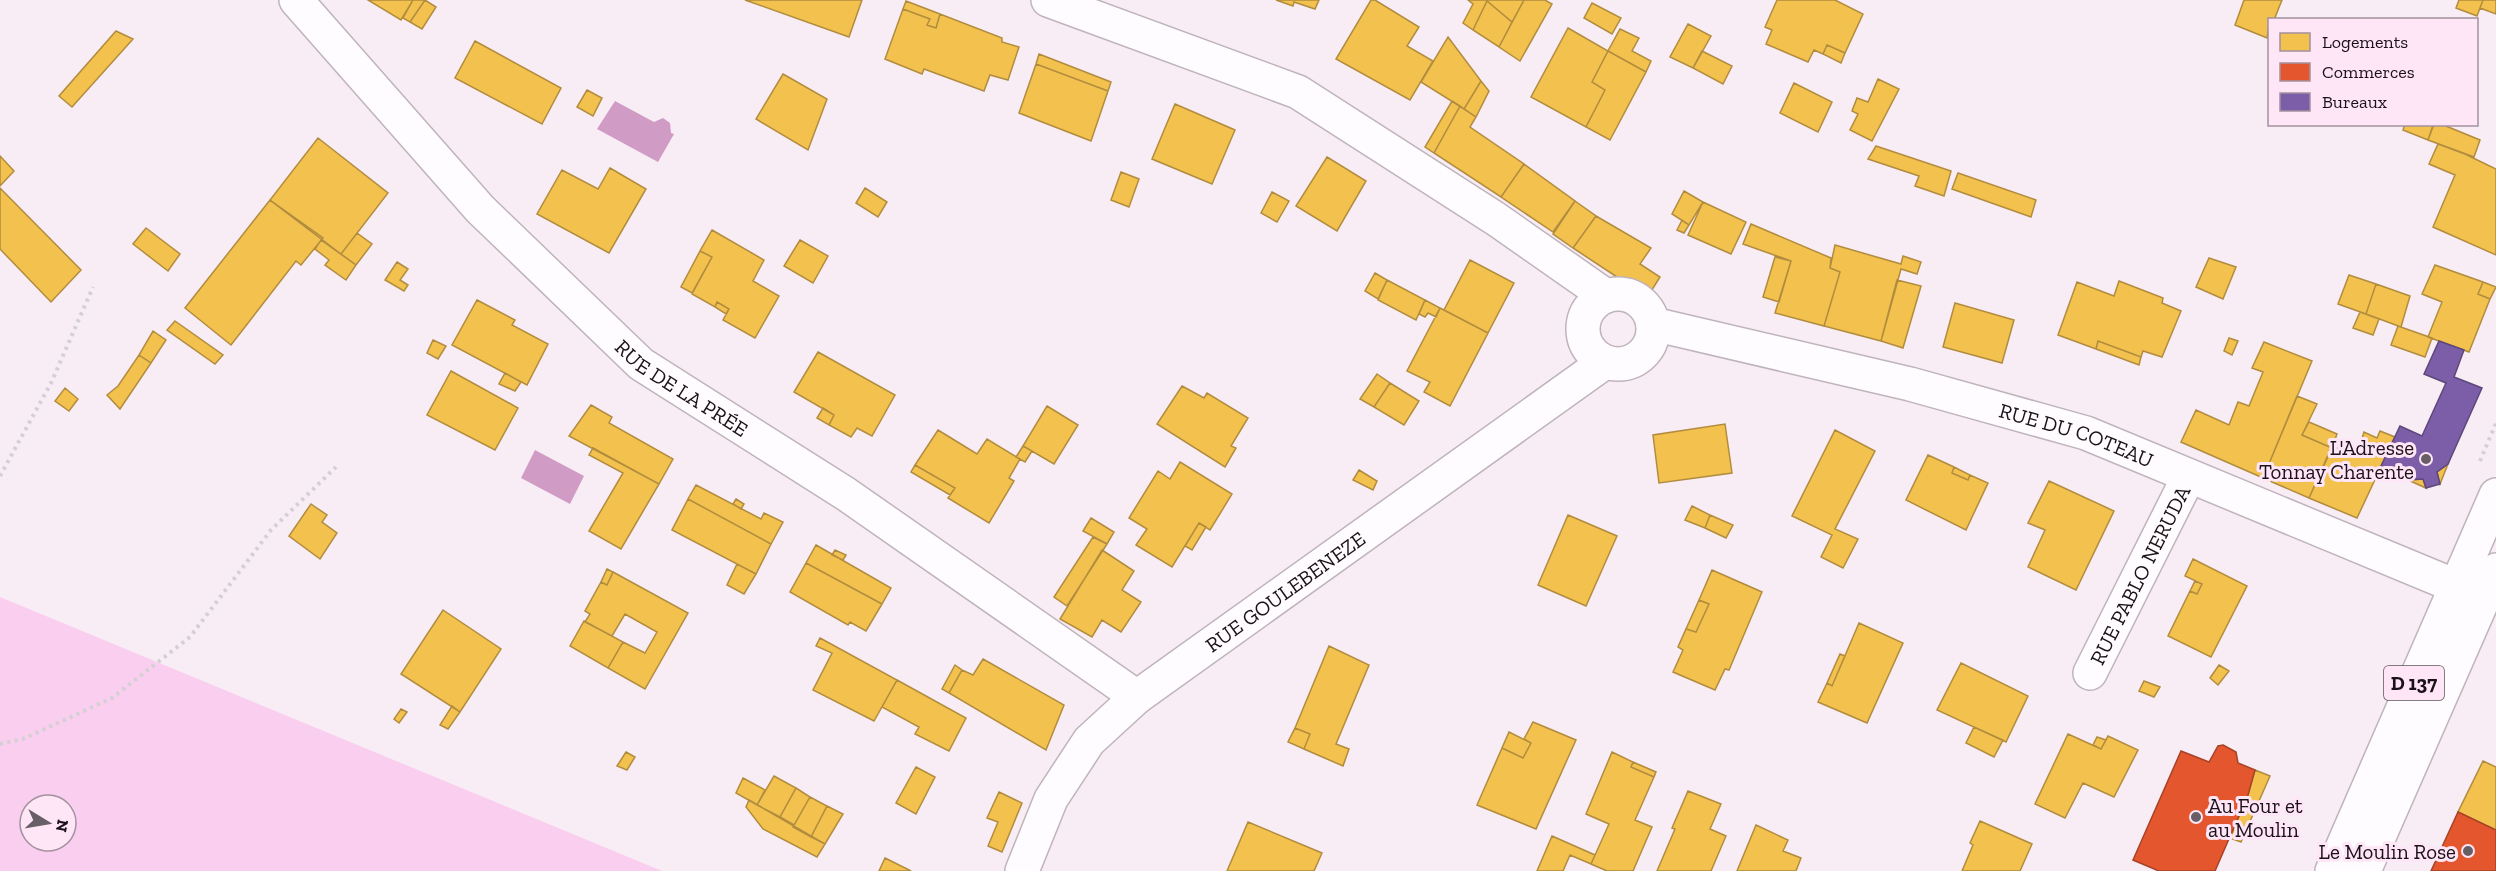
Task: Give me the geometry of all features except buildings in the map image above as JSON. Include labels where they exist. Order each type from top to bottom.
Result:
[{"type":"street","name":"RUE DE LA PRÉE","points":[[296,0],[480,209],[640,364],[846,494],[1137,697]]},
{"type":"street","points":[[1048,0],[1298,92],[1496,219],[1606,296]]},
{"type":"street","points":[[1627,295],[1637,299],[1650,314],[1653,324],[1652,336],[1640,357],[1617,364],[1605,362],[1591,351],[1583,335],[1588,311],[1606,296],[1627,295]]},
{"type":"street","name":"RUE DU COTEAU","points":[[1653,324],[1910,384],[2075,430],[2188,476],[2479,584]]},
{"type":"street","name":"RUE GOULEBENEZE","points":[[1022,871],[1051,799],[1089,741],[1137,697],[1605,362]]},
{"type":"street","name":"RUE PABLO NERUDA","points":[[2090,673],[2188,476]]},
{"type":"street","name":"D 137","points":[[2364,871],[2479,584],[2496,495]]},
{"type":"street","name":"D 137","points":[[2332,871],[2479,584]]},
{"type":"path","points":[[0,476],[51,383],[93,287]]},
{"type":"path","points":[[0,744],[23,739],[112,698],[190,637],[271,530],[336,467]]},
{"type":"shaded area","points":[[615,101],[654,122],[663,118],[670,123],[671,133],[674,134],[658,162],[597,129]]},
{"type":"shaded area","points":[[535,450],[584,476],[570,504],[521,478]]},
{"type":"shaded area","points":[[0,597],[662,871],[0,871]]},
{"type":"place","name":"L'Adresse Tonnay Charente","points":[[2426,459]]},
{"type":"place","name":"Au Four et au Moulin","points":[[2196,817]]},
{"type":"place","name":"Le Moulin Rose","points":[[2468,851]]}]
